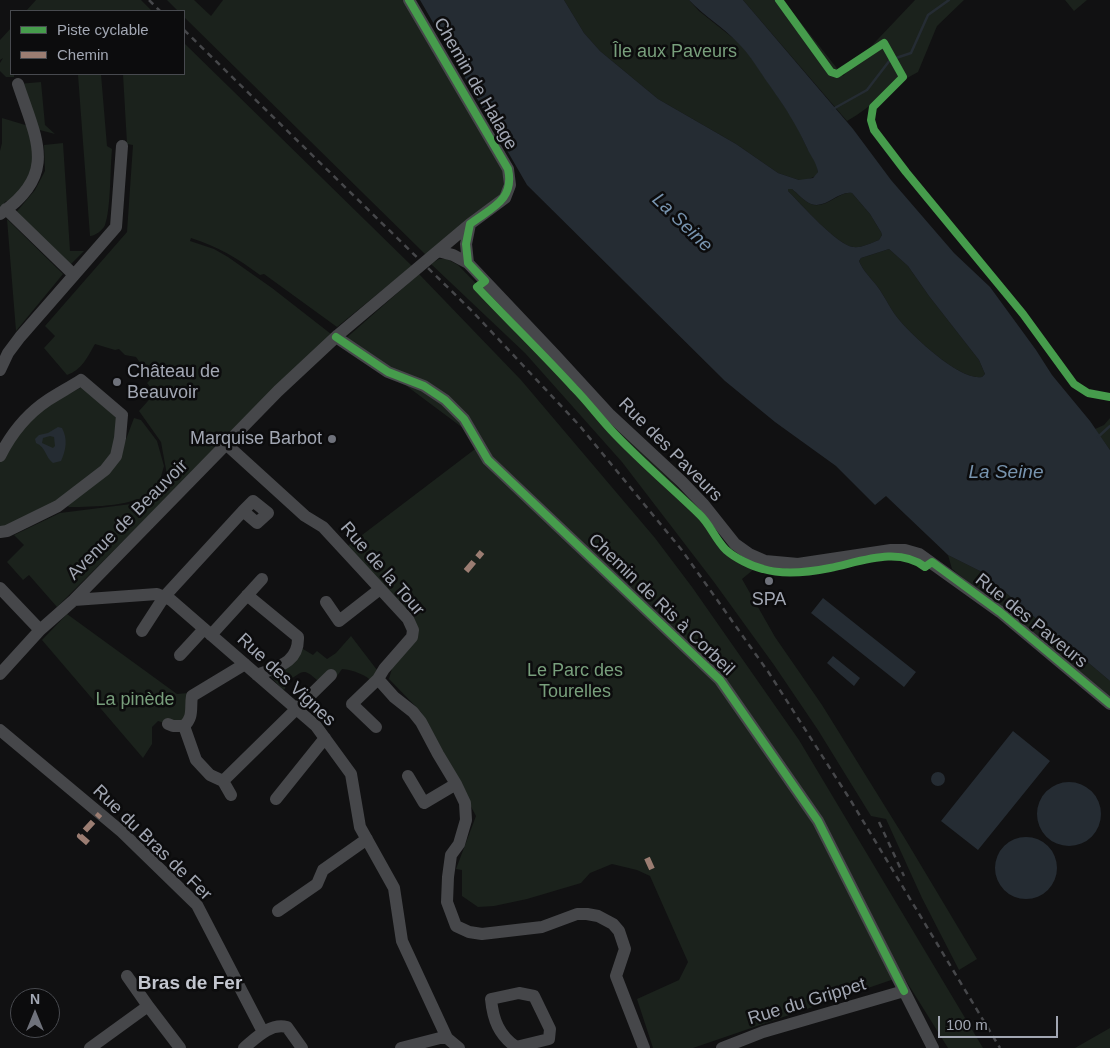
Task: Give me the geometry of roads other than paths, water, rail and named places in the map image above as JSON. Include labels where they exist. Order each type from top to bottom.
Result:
[{"type":"street","name":"Chemin de Halage","points":[[409,0],[508,170],[510,185]]},
{"type":"street","points":[[18,84],[38,147],[38,165],[32,181],[23,195],[3,211],[74,275]]},
{"type":"street","points":[[0,370],[8,353],[116,226],[122,146]]},
{"type":"street","name":"Avenue de Beauvoir","points":[[0,674],[40,630],[74,600],[227,445],[278,390],[336,337],[470,224],[505,198],[510,185]]},
{"type":"street","points":[[468,263],[466,244],[470,224]]},
{"type":"street","points":[[438,251],[454,255],[468,263]]},
{"type":"street","name":"Rue des Paveurs","points":[[468,263],[610,415],[682,482],[704,505],[735,544],[749,554],[765,562],[790,564],[891,550],[905,550],[919,554],[1000,612],[1110,704]]},
{"type":"street","name":"Chemin de Ris à Corbeil","points":[[336,337],[388,372],[424,386],[445,400],[464,419],[488,460],[720,680],[818,821],[933,1048]]},
{"type":"street","points":[[0,456],[9,437],[32,413],[48,400],[81,380],[122,415],[116,456],[105,470],[58,506],[7,531],[0,532]]},
{"type":"street","name":"Rue de la Tour","points":[[227,445],[305,516],[323,527],[408,619],[413,630],[412,637],[384,669],[378,680]]},
{"type":"street","points":[[142,631],[164,597],[243,511]]},
{"type":"street","points":[[180,655],[247,596],[262,579]]},
{"type":"street","points":[[0,588],[40,630]]},
{"type":"street","points":[[326,602],[339,621],[380,589]]},
{"type":"street","points":[[74,600],[157,594],[164,597]]},
{"type":"street","points":[[247,596],[298,637],[298,646],[294,656],[285,663],[257,675]]},
{"type":"street","name":"Rue des Vignes","points":[[164,597],[171,600],[316,726],[351,774],[360,827],[394,888],[402,941],[447,1038]]},
{"type":"street","points":[[168,724],[184,726],[188,723],[192,714],[192,696],[245,664]]},
{"type":"street","points":[[222,781],[331,675]]},
{"type":"street","points":[[376,727],[352,704],[378,680],[394,697],[414,712],[465,803],[466,820],[459,844],[451,855],[448,877],[447,902],[456,926],[468,932],[482,934],[542,927],[577,914],[598,916],[613,924],[619,931],[625,949],[616,976],[644,1048]]},
{"type":"street","points":[[184,726],[196,760],[210,775],[222,781],[230,795]]},
{"type":"street","name":"Rue du Bras de Fer","points":[[0,730],[122,832],[198,906],[263,1032]]},
{"type":"street","points":[[276,799],[325,738]]},
{"type":"street","points":[[408,776],[424,803],[456,784]]},
{"type":"street","points":[[278,911],[317,884],[322,870],[367,839]]},
{"type":"street","points":[[127,976],[180,1048]]},
{"type":"street","name":"Rue du Grippet","points":[[722,1048],[763,1032],[904,991]]},
{"type":"street","points":[[519,993],[534,996],[550,1029],[549,1039],[516,1048],[506,1040],[492,1015],[491,999],[519,993]]},
{"type":"street","points":[[90,1048],[148,1006]]},
{"type":"street","points":[[244,1048],[263,1032],[277,1025],[287,1027],[302,1048]]},
{"type":"street","points":[[401,1048],[440,1038],[447,1038],[459,1048]]},
{"type":"water","name":"La Seine","points":[[420,0],[564,0],[584,33],[600,51],[658,99],[736,144],[778,173],[799,180],[813,178],[818,172],[815,162],[790,116],[755,64],[732,37],[689,0],[743,0],[853,129],[891,180],[954,253],[990,287],[1052,375],[1090,421],[1110,450],[1110,681],[980,571],[948,555],[886,496],[875,505],[836,466],[775,422],[725,381],[527,185]],"holes":[[[788,189],[792,189],[808,203],[817,205],[847,193],[852,193],[870,214],[882,235],[879,240],[863,246],[853,247],[846,245],[819,223]],[[889,249],[908,266],[979,360],[985,374],[982,377],[973,376],[950,366],[897,318],[859,261],[861,258]]]},
{"type":"water","points":[[58,427],[62,428],[66,444],[61,461],[53,463],[42,447],[36,443],[35,439],[39,435],[48,433]],"holes":[[[54,437],[55,446],[53,448],[42,443],[43,438]]]},
{"type":"water","points":[[823,598],[916,672],[904,687],[811,613]]},
{"type":"water","points":[[833,656],[860,678],[854,686],[827,663]]},
{"type":"water","points":[[1013,731],[1050,761],[978,850],[941,821]]},
{"type":"water","points":[[935,772],[941,772],[945,779],[941,786],[935,786],[931,782],[931,776]]},
{"type":"water","points":[[1069,782],[1087,788],[1095,796],[1101,814],[1095,832],[1087,840],[1069,846],[1051,840],[1043,832],[1037,814],[1043,796],[1051,788]]},
{"type":"water","points":[[1020,837],[1032,837],[1048,846],[1055,856],[1057,868],[1055,880],[1048,890],[1032,899],[1020,899],[1009,894],[1000,885],[995,874],[995,862],[1000,851],[1009,842]]},
{"type":"waterway","points":[[833,109],[867,90],[890,60],[911,53],[928,15],[949,0]]},
{"type":"waterway","points":[[1098,437],[1110,426]]},
{"type":"railway","points":[[149,0],[159,10]]},
{"type":"railway","points":[[185,31],[472,311],[579,425],[681,549],[769,673],[851,801],[1000,1048]]},
{"type":"railway","points":[[879,822],[904,876]]},
{"type":"place","name":"Château de Beauvoir","points":[[117,382]]},
{"type":"place","name":"Marquise Barbot","points":[[332,439]]},
{"type":"place","name":"SPA","points":[[769,581]]},
{"type":"district","name":"Bras de Fer","points":[[190,984]]},
{"type":"park label","name":"Île aux Paveurs","points":[[675,52]]},
{"type":"park label","name":"Le Parc des Tourelles","points":[[575,681]]},
{"type":"park label","name":"La pinède","points":[[135,700]]}]
